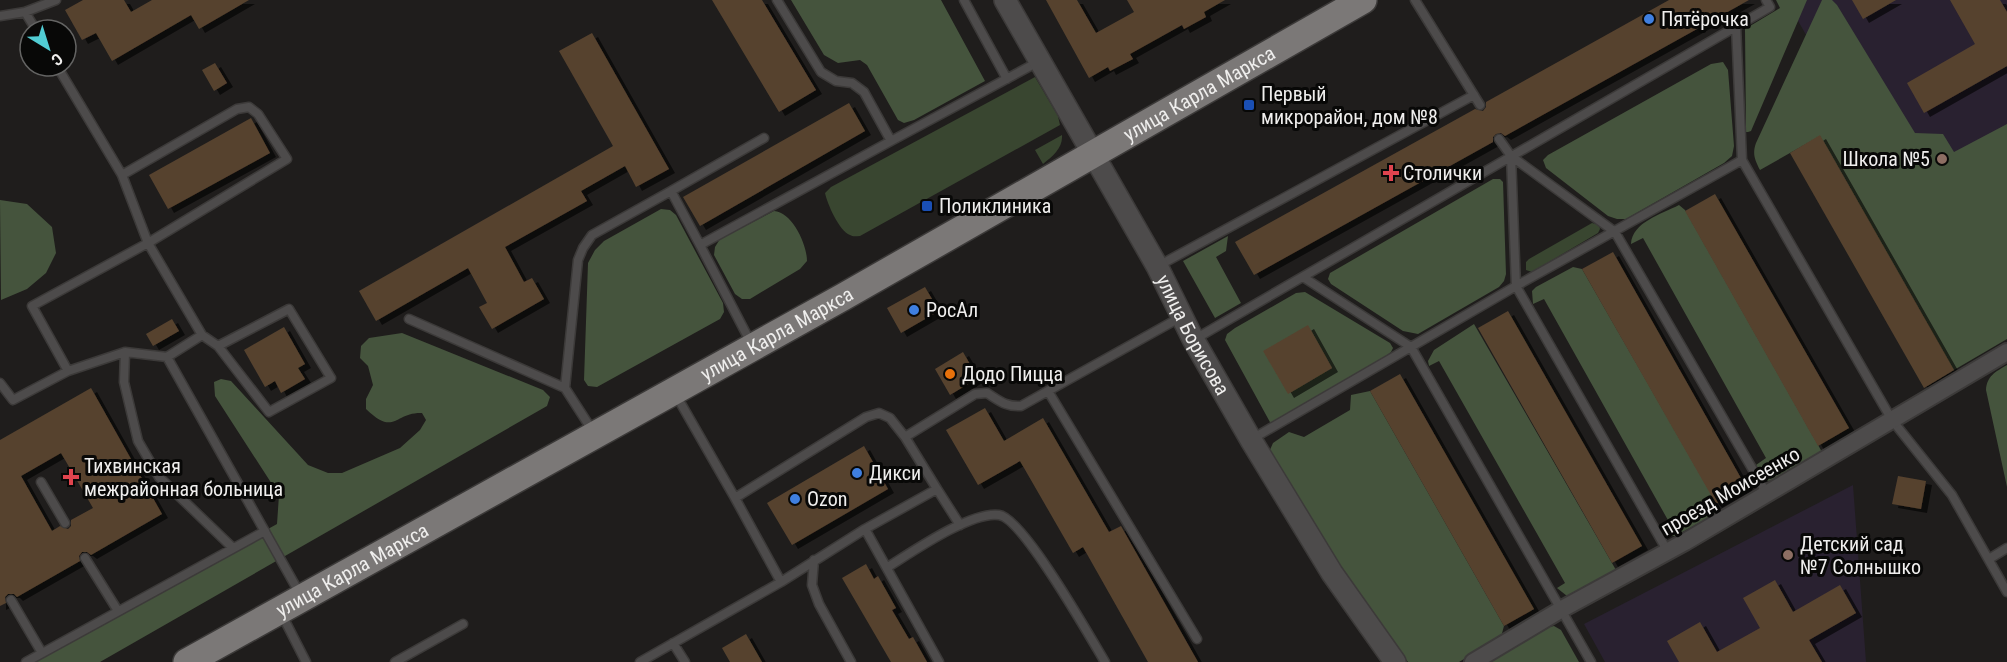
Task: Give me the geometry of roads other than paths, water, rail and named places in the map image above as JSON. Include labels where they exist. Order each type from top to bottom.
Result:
[{"type":"main road","name":"улица Карла Маркса","points":[[187,662],[753,348],[1363,0]]},
{"type":"street","name":"улица Борисова","points":[[1005,0],[1157,266],[1181,317],[1251,440],[1332,573],[1395,662]]},
{"type":"street","name":"проезд Моисеенко","points":[[1473,662],[1562,609],[1668,552],[2007,352]]},
{"type":"lane","points":[[0,16],[25,12],[56,0]]},
{"type":"lane","points":[[777,0],[821,72],[836,81],[852,83],[864,92],[891,141]]},
{"type":"lane","points":[[964,0],[1007,79]]},
{"type":"lane","points":[[1415,0],[1480,105]]},
{"type":"lane","points":[[1193,339],[1770,6],[1766,0]]},
{"type":"lane","points":[[25,12],[29,18]]},
{"type":"lane","points":[[1736,26],[1742,160],[1892,420],[1952,495],[2007,592]]},
{"type":"lane","points":[[700,245],[1040,61]]},
{"type":"lane","points":[[64,78],[122,175],[148,243],[202,334],[218,346],[269,412],[332,378],[289,309],[218,346]]},
{"type":"lane","points":[[1157,266],[1474,94]]},
{"type":"lane","points":[[68,371],[32,306],[148,243],[287,159],[258,114],[249,107],[237,109],[122,175]]},
{"type":"lane","points":[[565,388],[578,260],[592,235],[764,138]]},
{"type":"lane","points":[[1499,139],[1511,156],[1615,232],[1767,494]]},
{"type":"lane","points":[[1511,156],[1516,286],[1668,552]]},
{"type":"lane","points":[[1251,440],[1516,286],[1742,160]]},
{"type":"lane","points":[[671,191],[753,348]]},
{"type":"lane","points":[[1304,277],[1411,347],[1591,662]]},
{"type":"lane","points":[[905,436],[975,394],[987,393],[1002,404],[1010,407],[1021,406],[1181,317]]},
{"type":"lane","points":[[409,319],[565,388],[595,435]]},
{"type":"lane","points":[[0,383],[13,400],[68,371],[125,352],[167,357],[202,334]]},
{"type":"lane","points":[[125,352],[124,382],[138,441],[159,477],[233,548]]},
{"type":"lane","points":[[167,357],[265,531],[291,603],[306,662]]},
{"type":"lane","points":[[1048,391],[1197,639]]},
{"type":"lane","points":[[674,392],[781,582]]},
{"type":"lane","points":[[735,498],[866,417],[879,413],[890,418],[905,436],[960,525]]},
{"type":"lane","points":[[40,482],[65,524]]},
{"type":"lane","points":[[640,662],[781,582],[865,529],[937,489]]},
{"type":"lane","points":[[888,567],[960,525],[984,516],[1000,515],[1013,523],[1069,601],[1105,662]]},
{"type":"lane","points":[[865,529],[939,662]]},
{"type":"lane","points":[[26,662],[265,531]]},
{"type":"lane","points":[[1989,559],[2007,548]]},
{"type":"lane","points":[[85,558],[118,611]]},
{"type":"lane","points":[[814,560],[812,585],[819,604],[851,662]]},
{"type":"lane","points":[[11,600],[42,653]]},
{"type":"lane","points":[[395,662],[463,624]]},
{"type":"lane","points":[[674,643],[685,662]]},
{"type":"place","name":"Пятёрочка","points":[[1649,19]]},
{"type":"place","name":"Первый микрорайон, дом №8","points":[[1249,105]]},
{"type":"place","name":"Школа №5","points":[[1942,159]]},
{"type":"place","name":"Столички","points":[[1391,173]]},
{"type":"place","name":"Поликлиника","points":[[927,206]]},
{"type":"place","name":"РосАл","points":[[914,310]]},
{"type":"place","name":"Додо Пицца","points":[[950,374]]},
{"type":"place","name":"Дикси","points":[[857,473]]},
{"type":"place","name":"Тихвинская межрайонная больница","points":[[71,477]]},
{"type":"place","name":"Ozon","points":[[795,499]]},
{"type":"place","name":"Детский сад №7 Солнышко","points":[[1788,555]]}]
